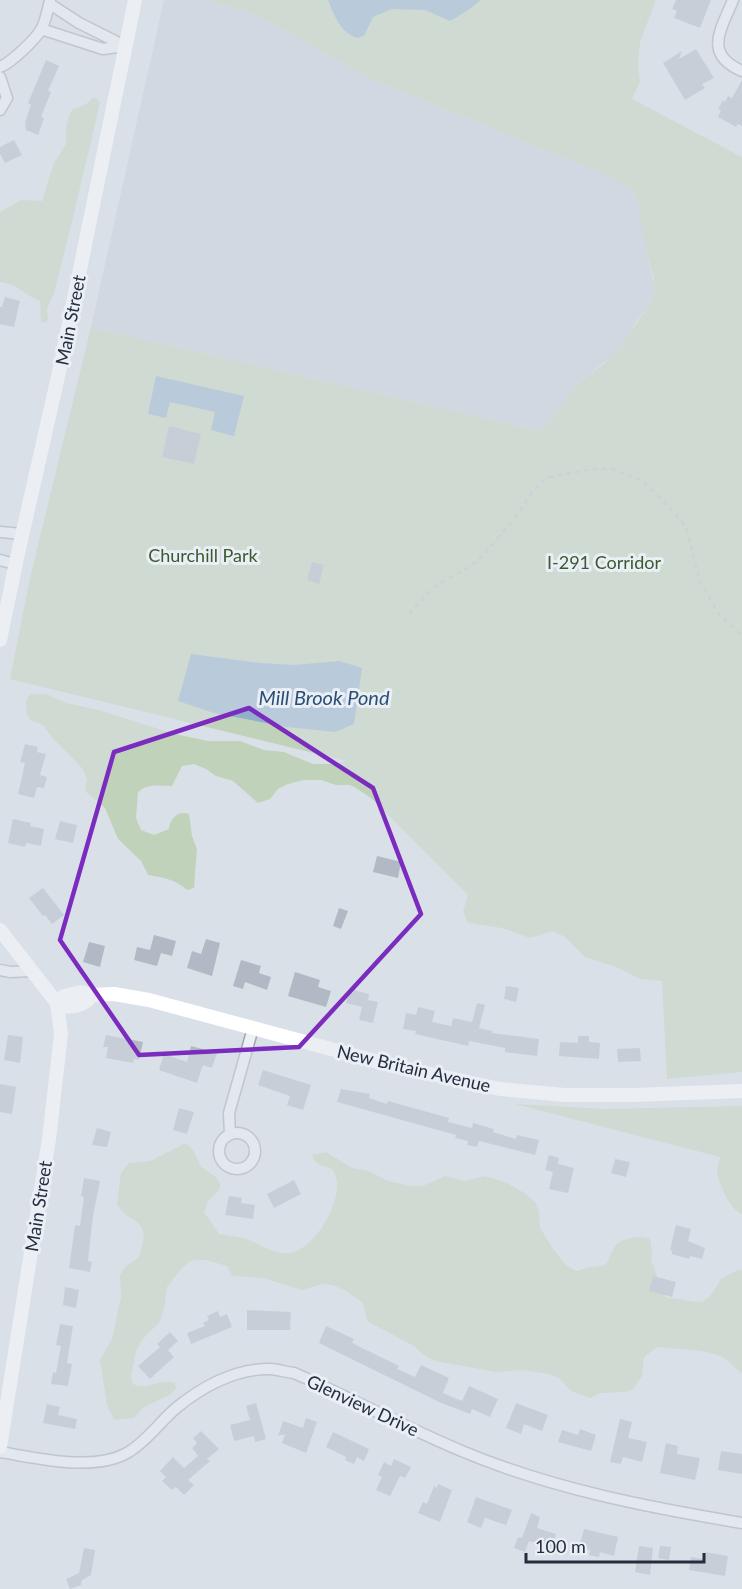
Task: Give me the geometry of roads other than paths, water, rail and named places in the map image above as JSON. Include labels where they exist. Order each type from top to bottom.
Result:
[{"type":"main road","name":"Main Street","points":[[0,640],[59,372],[135,0]]},
{"type":"main road","points":[[0,930],[57,1003]]},
{"type":"main road","name":"New Britain Avenue","points":[[57,1003],[66,1007],[84,1003],[92,995],[114,994],[149,1000],[394,1066],[500,1089],[565,1095],[742,1091]]},
{"type":"main road","name":"Main Street","points":[[0,1447],[49,1139],[61,1035],[57,1003]]},
{"type":"street","points":[[733,0],[717,39],[718,51],[730,66],[742,71]]},
{"type":"street","points":[[0,67],[24,48],[41,29],[50,2],[79,23],[125,46]]},
{"type":"street","points":[[41,29],[103,49],[125,46]]},
{"type":"street","points":[[0,78],[7,98],[0,111]]},
{"type":"street","points":[[0,532],[22,534]]},
{"type":"street","points":[[0,560],[15,564]]},
{"type":"street","points":[[0,970],[32,971]]},
{"type":"street","points":[[230,1134],[228,1113],[253,1028]]},
{"type":"street","name":"Glenview Drive","points":[[0,1452],[43,1460],[104,1461],[127,1453],[148,1437],[175,1409],[204,1388],[228,1377],[270,1369],[294,1373],[464,1452],[532,1477],[600,1497],[742,1523]]},
{"type":"water","points":[[328,0],[480,0],[450,21],[425,10],[392,9],[373,17],[364,36],[358,38],[343,28]]},
{"type":"water","points":[[156,376],[244,396],[234,436],[211,430],[215,412],[170,402],[166,418],[148,414]]},
{"type":"water","name":"Mill Brook Pond","points":[[191,654],[294,665],[339,661],[362,668],[354,724],[335,732],[287,727],[214,713],[178,701]]},
{"type":"park label","name":"Churchill Park","points":[[203,555]]},
{"type":"park label","name":"I-291 Corridor","points":[[604,562]]}]
